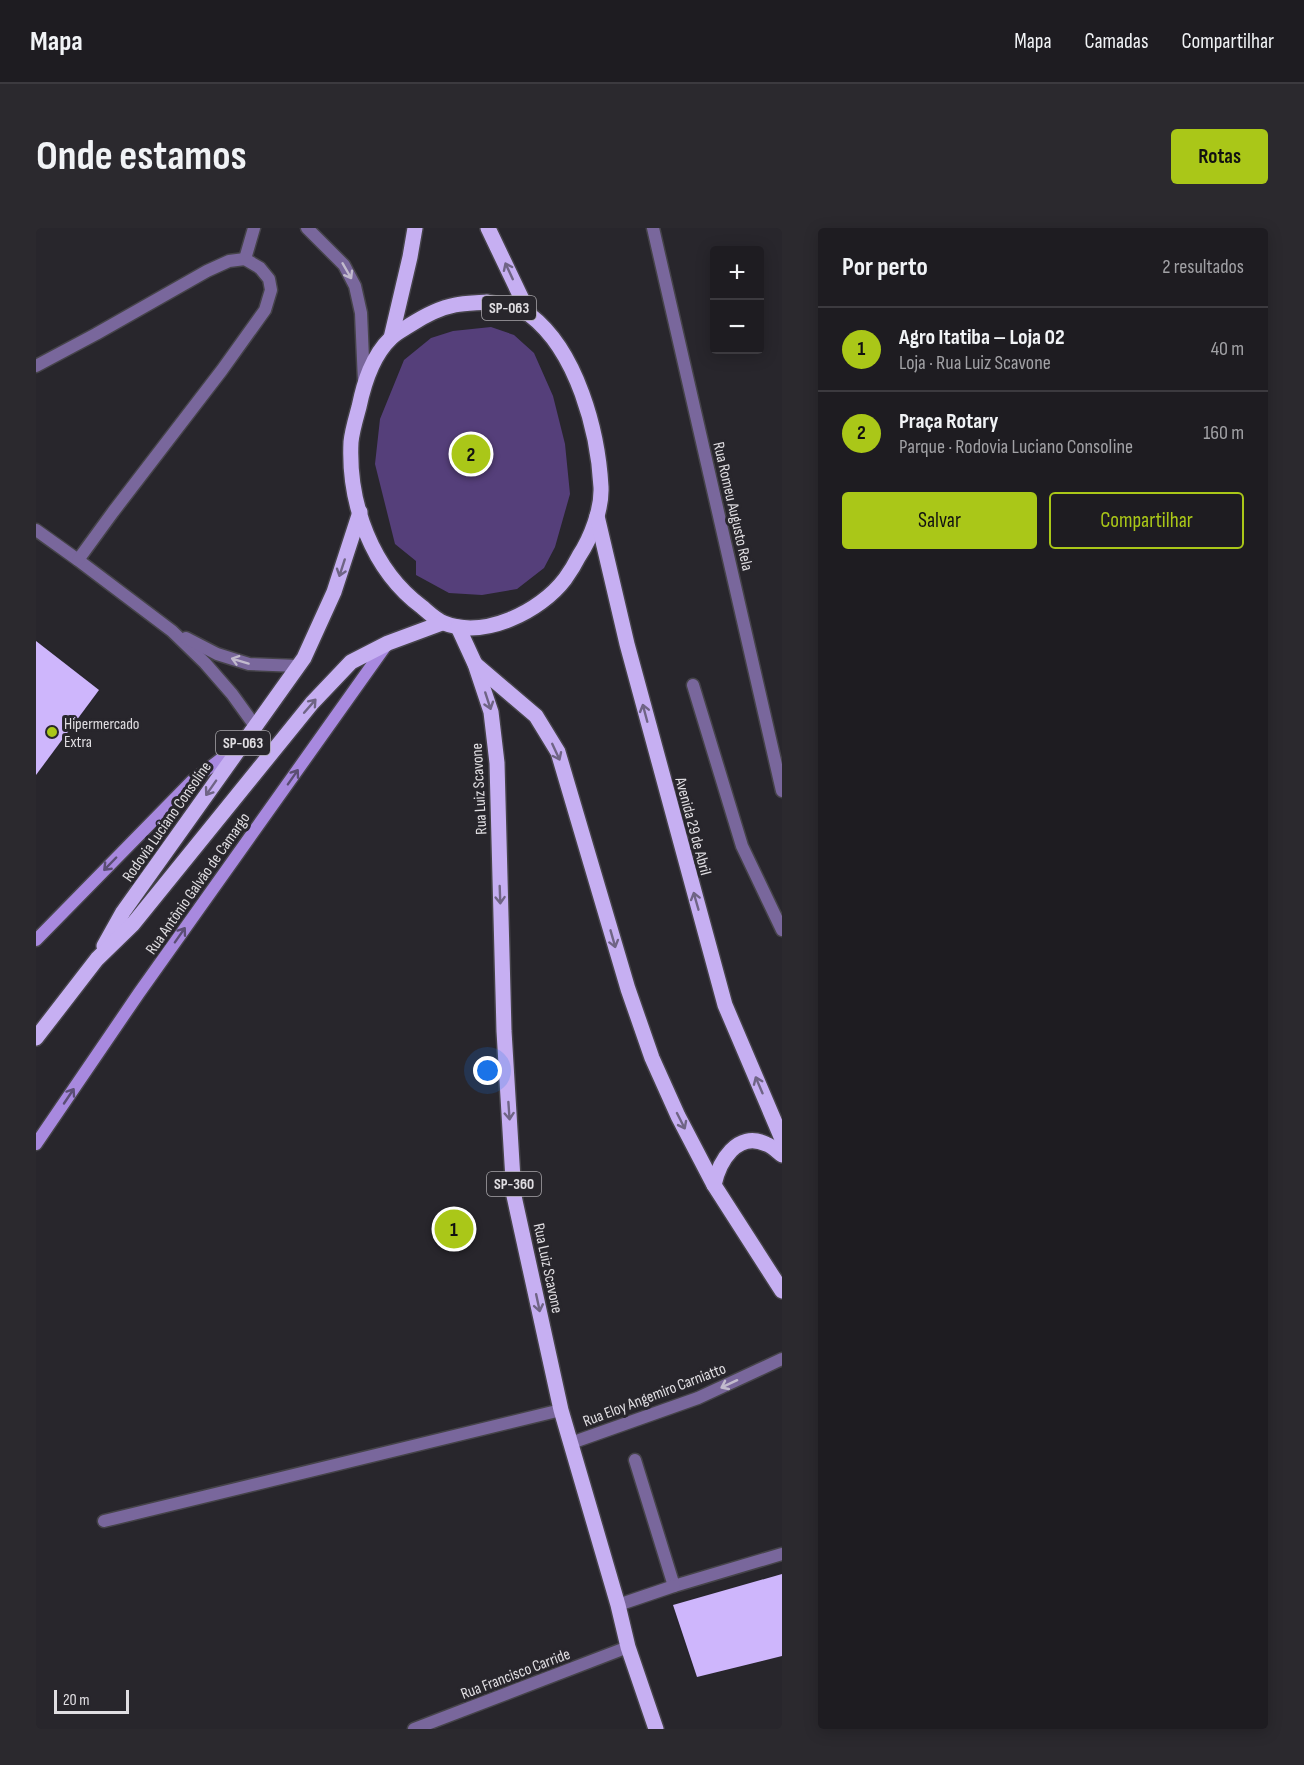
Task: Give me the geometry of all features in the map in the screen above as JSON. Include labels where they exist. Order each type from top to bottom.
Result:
[{"type":"main road","name":"SP-063","points":[[391,338],[410,257],[414,228]]},
{"type":"main road","name":"SP-063","points":[[488,228],[529,314],[560,345],[580,389],[594,434],[601,489],[596,515],[584,548],[564,581],[537,605],[485,628],[458,627],[442,623],[414,601],[391,578],[372,548],[360,512],[353,482],[351,441],[364,382],[377,357],[391,338],[425,314],[455,304],[487,302],[529,314]]},
{"type":"main road","name":"Rodovia Luciano Consoline","points":[[97,959],[123,912],[304,658],[334,592],[360,512]]},
{"type":"main road","name":"Avenida 29 de Abril","points":[[596,515],[630,656],[725,1005],[782,1139]]},
{"type":"main road","name":"Rodovia Luciano Consoline","points":[[36,1038],[97,959],[133,924],[312,702],[351,662],[387,643],[442,623]]},
{"type":"main road","name":"Rua Luiz Scavone","points":[[458,627],[476,664],[491,712],[497,763],[504,1031],[514,1196],[561,1410],[618,1605],[628,1647],[656,1729]]},
{"type":"main road","name":"Rua Antônio Galvão de Camargo","points":[[36,1144],[139,993],[387,643]]},
{"type":"main road","points":[[476,664],[536,716],[558,752],[628,988],[649,1048],[678,1116],[714,1185],[782,1291]]},
{"type":"main road","points":[[36,940],[192,781],[246,739]]},
{"type":"main road","points":[[714,1185],[718,1168],[731,1149],[755,1141],[766,1143],[782,1155]]},
{"type":"street","points":[[245,259],[254,228]]},
{"type":"street","points":[[307,228],[344,265],[355,286],[361,314],[364,382]]},
{"type":"street","name":"Rua Romeu Augusto Rela","points":[[653,228],[782,791]]},
{"type":"street","points":[[36,366],[229,261],[245,259],[260,268],[269,279],[272,290],[265,309],[222,370],[78,560]]},
{"type":"street","points":[[36,530],[171,631],[205,663],[232,694],[255,726]]},
{"type":"street","points":[[171,631],[216,654],[249,664],[298,666]]},
{"type":"street","points":[[693,685],[742,846],[782,930]]},
{"type":"street","name":"Rua Eloy Angemiro Carniatto","points":[[571,1443],[698,1398],[782,1359]]},
{"type":"street","points":[[104,1521],[561,1410]]},
{"type":"street","points":[[635,1460],[674,1586]]},
{"type":"street","points":[[618,1605],[782,1554]]},
{"type":"street","name":"Rua Francisco Carride","points":[[414,1729],[628,1647]]},
{"type":"shaded area","points":[[491,327],[514,335],[534,353],[553,396],[565,444],[570,494],[555,547],[544,568],[517,589],[482,595],[449,593],[416,575],[416,561],[395,544],[375,464],[380,419],[404,360],[431,338],[453,331]]},
{"type":"building","name":"Hipermercado Extra","points":[[36,641],[99,690],[36,775]]},
{"type":"building","points":[[782,1574],[782,1656],[697,1677],[673,1605]]},
{"type":"place","name":"Praça Rotary","points":[[471,454]]},
{"type":"place","name":"Hipermercado Extra","points":[[52,732]]},
{"type":"place","name":"Agro Itatiba – Loja 02","points":[[454,1229]]}]
